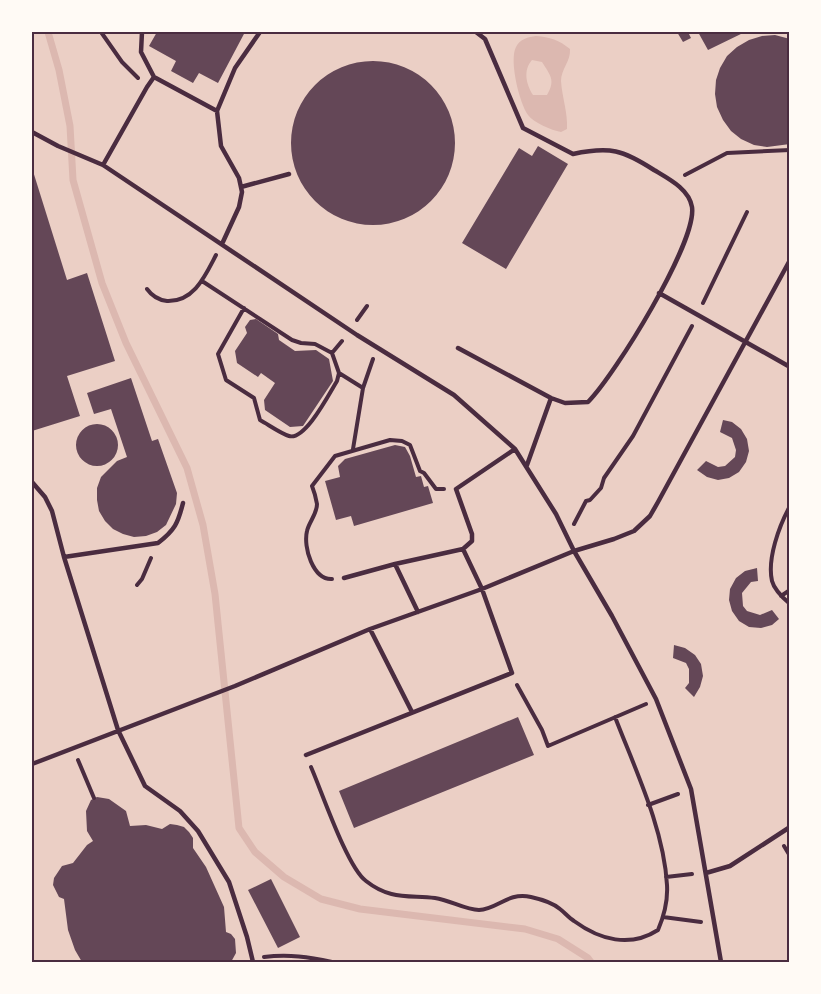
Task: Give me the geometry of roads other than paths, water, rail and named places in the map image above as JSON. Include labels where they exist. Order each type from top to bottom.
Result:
[{"type":"lane","points":[[142,32],[141,52],[154,77],[217,111]]},
{"type":"lane","points":[[222,244],[240,207],[241,187],[221,146],[217,111],[235,68],[260,32]]},
{"type":"lane","points":[[458,348],[551,398],[565,403],[588,402],[622,357],[681,253],[692,208],[687,192],[630,155],[614,150],[596,149],[573,154],[524,128],[484,39],[476,32]]},
{"type":"lane","points":[[484,39],[485,32]]},
{"type":"lane","points":[[103,165],[154,77]]},
{"type":"lane","points":[[32,132],[103,165],[454,395],[515,449],[556,514],[656,699],[691,789],[721,963]]},
{"type":"lane","points":[[32,140],[38,136]]},
{"type":"lane","points":[[241,187],[289,174]]},
{"type":"lane","points":[[32,764],[235,686],[370,629],[482,589],[574,551],[634,531],[650,516],[789,260]]},
{"type":"lane","points":[[659,293],[789,367]]},
{"type":"lane","points":[[526,465],[551,398]]},
{"type":"lane","points":[[344,578],[463,549],[472,541],[456,489],[515,449]]},
{"type":"lane","points":[[32,482],[45,497],[52,511],[118,730],[145,786],[180,811],[198,831],[229,882],[252,960]]},
{"type":"lane","points":[[64,557],[130,549],[158,543],[170,534],[178,523],[183,502]]},
{"type":"lane","points":[[306,755],[512,673],[482,589],[463,549]]},
{"type":"lane","points":[[395,564],[418,612]]},
{"type":"lane","points":[[370,629],[412,712]]},
{"type":"lane","points":[[706,873],[730,866],[789,827]]},
{"type":"waterway","points":[[48,32],[59,70],[70,126],[73,180],[102,283],[126,343],[187,468],[203,525],[215,594],[239,828],[255,852],[284,877],[321,899],[360,909],[525,929],[558,939],[591,962]]}]
